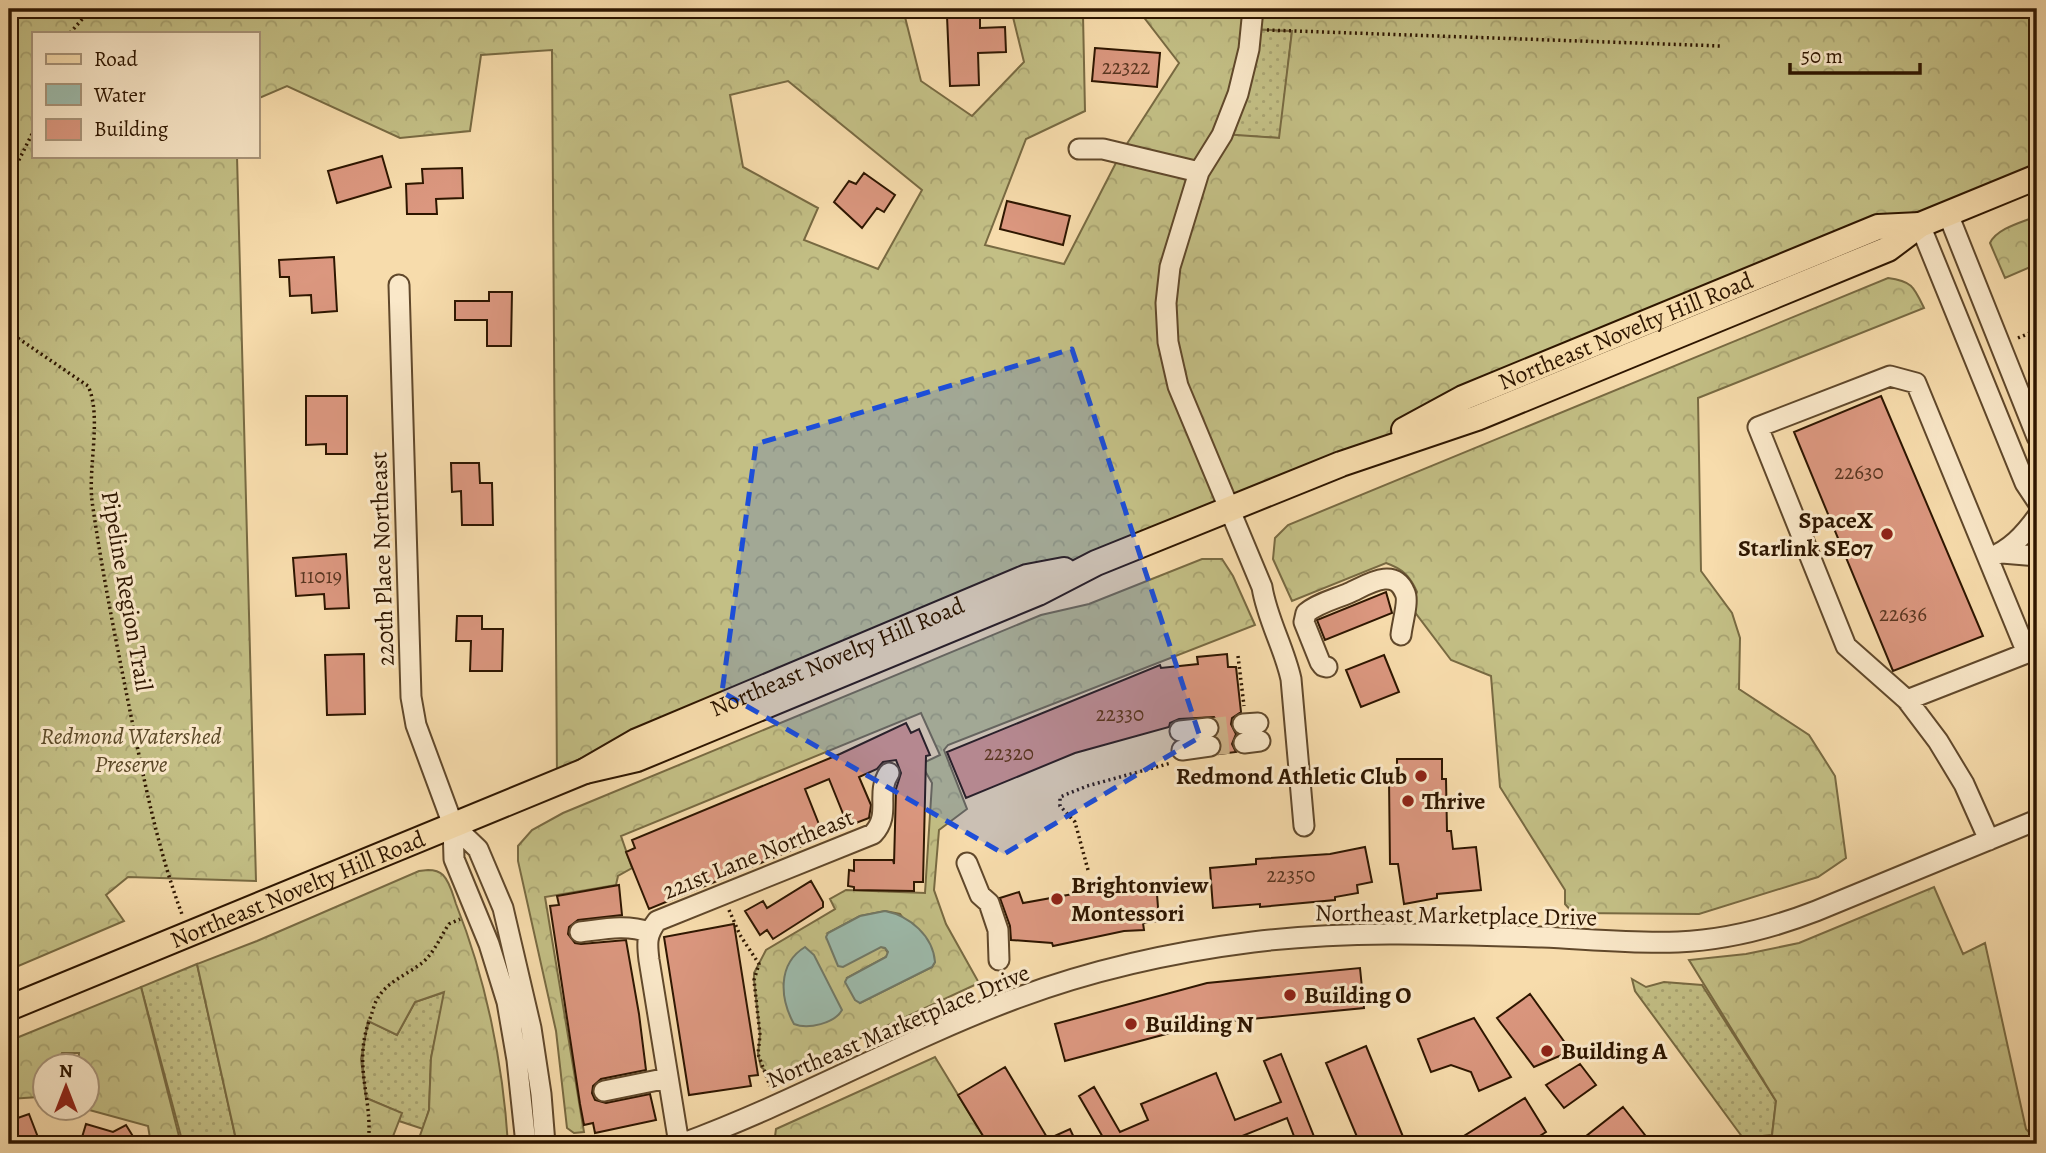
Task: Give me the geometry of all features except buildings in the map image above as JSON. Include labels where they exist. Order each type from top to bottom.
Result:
[{"type":"main road","name":"Northeast Novelty Hill Road","points":[[9,1008],[585,771],[637,760],[1038,593],[1096,563],[1341,464],[1477,418],[1875,255],[1888,249],[1920,225],[2037,177]]},
{"type":"street","points":[[1253,9],[1238,94],[1222,135],[1199,172],[1170,267],[1166,303],[1168,342],[1178,386],[1262,587],[1269,618],[1288,665],[1304,826]]},
{"type":"street","points":[[1079,149],[1102,149],[1199,172]]},
{"type":"street","points":[[1948,214],[2037,437]]},
{"type":"street","points":[[1920,225],[2025,483],[2037,501]]},
{"type":"street","name":"220th Place Northeast","points":[[399,285],[411,697],[416,725],[453,825]]},
{"type":"street","points":[[1907,700],[2027,653],[1995,555],[1916,383],[1890,376],[1758,427],[1846,646],[1907,700],[1938,741],[1964,784],[1989,840]]},
{"type":"street","points":[[1995,555],[2024,535],[2037,517]]},
{"type":"street","points":[[1995,555],[2037,556]]},
{"type":"street","points":[[1327,667],[1320,662],[1304,622],[1306,614],[1318,605],[1376,579],[1394,580],[1402,587],[1407,601],[1402,616],[1401,635]]},
{"type":"street","points":[[1180,746],[1209,737]]},
{"type":"street","name":"221st Lane Northeast","points":[[680,1144],[646,940],[649,932],[657,921],[873,834],[883,816],[882,785],[889,773]]},
{"type":"street","name":"Northeast Marketplace Drive","points":[[680,1144],[739,1123],[923,1037],[1006,1002],[1113,969],[1197,950],[1315,936],[1399,934],[1679,942],[1739,934],[1793,920],[2037,820]]},
{"type":"street","points":[[453,825],[454,859],[489,944],[507,1002],[517,1060],[526,1144]]},
{"type":"street","points":[[453,825],[478,849],[503,908],[531,1028],[545,1144]]},
{"type":"street","points":[[967,863],[981,895],[989,903],[998,930],[999,960]]},
{"type":"street","points":[[580,932],[635,927],[649,932]]},
{"type":"street","points":[[604,1091],[668,1078]]},
{"type":"path","points":[[71,32],[85,16],[99,9]]},
{"type":"path","points":[[1251,29],[1721,46]]},
{"type":"path","points":[[9,180],[32,134]]},
{"type":"path","points":[[2018,338],[2037,330]]},
{"type":"path","name":"Pipeline Region Trail","points":[[9,332],[88,386],[94,399],[90,478],[103,578],[145,781],[176,897],[190,933]]},
{"type":"path","points":[[1238,656],[1250,732]]},
{"type":"path","points":[[1088,870],[1075,822],[1060,806],[1059,797],[1180,746]]},
{"type":"path","points":[[722,895],[740,935],[758,964],[754,980],[760,1035],[758,1054],[770,1086]]},
{"type":"path","points":[[368,1144],[361,1059],[363,1041],[379,996],[394,981],[423,962],[442,940],[449,923],[462,918]]},
{"type":"highlighted area","points":[[1072,349],[1200,737],[1004,854],[722,692],[756,444]]},
{"type":"green space","name":"Redmond Watershed Preserve","points":[[9,9],[903,9],[921,81],[972,116],[1024,62],[1011,9],[2037,9],[2037,177],[1341,464],[557,782],[552,50],[481,55],[470,131],[400,138],[287,86],[259,98],[259,32],[32,32],[32,158],[237,158],[256,881],[128,877],[106,895],[124,921],[9,970]],"holes":[[[1083,15],[1142,15],[1179,63],[1121,153],[1064,264],[985,245],[1026,139],[1085,111]],[[1251,29],[1292,31],[1279,138],[1223,134]],[[788,81],[922,190],[878,269],[804,240],[818,208],[743,167],[730,95]]]},
{"type":"green space","points":[[1251,29],[1292,31],[1280,138],[1222,135]]},
{"type":"green space","points":[[2037,216],[2037,264],[2005,278],[1990,243],[2004,229]]},
{"type":"green space","points":[[1888,278],[1911,286],[1924,308],[1698,398],[1701,571],[1732,613],[1740,638],[1739,689],[1809,735],[1835,776],[1846,858],[1818,877],[1699,914],[1573,913],[1565,904],[1565,890],[1500,787],[1491,676],[1451,660],[1411,607],[1417,592],[1412,582],[1397,568],[1386,563],[1292,601],[1273,559],[1275,538],[1288,525]]},
{"type":"green space","points":[[1202,559],[1222,559],[1233,576],[1255,625],[948,745],[944,750],[967,809],[939,830],[934,890],[946,924],[979,983],[774,1078],[761,1067],[754,973],[766,950],[835,909],[830,899],[846,890],[925,893],[932,783],[921,764],[940,755],[921,713],[621,836],[632,868],[618,876],[616,885],[545,897],[584,1132],[574,1133],[567,1128],[556,1031],[518,861],[518,846],[532,830],[563,813],[1041,615],[1089,604]],"holes":[[[885,911],[900,914],[935,962],[932,967],[860,1003],[847,978],[886,957],[888,953],[885,948],[828,933],[860,916]]]},
{"type":"green space","points":[[419,871],[440,873],[448,881],[476,962],[497,1053],[508,1144],[417,1144],[429,1110],[431,1058],[444,992],[415,1002],[397,1035],[368,1021],[361,1059],[366,1098],[402,1113],[390,1144],[237,1144],[197,964]]},
{"type":"green space","points":[[1934,887],[1963,954],[1985,943],[2026,1129],[2037,1139],[2037,1144],[1771,1144],[1776,1101],[1689,960],[1746,954],[1799,943]]},
{"type":"green space","points":[[197,964],[237,1144],[183,1144],[141,987]]},
{"type":"green space","points":[[1632,979],[1646,987],[1664,982],[1702,985],[1776,1101],[1772,1135],[1743,1138],[1635,991]]},
{"type":"green space","points":[[141,987],[181,1144],[151,1144],[148,1126],[102,1113],[102,1052],[32,1052],[32,1097],[9,1099],[9,1041]]},
{"type":"green space","points":[[445,992],[431,1058],[429,1110],[423,1129],[399,1121],[401,1113],[366,1098],[364,1042],[369,1021],[397,1035],[415,1002]]},
{"type":"green space","points":[[935,1057],[988,1144],[774,1144],[776,1129]]},
{"type":"water","points":[[885,911],[903,917],[919,929],[930,944],[935,962],[932,967],[860,1003],[855,1000],[845,982],[847,978],[886,957],[888,952],[881,947],[843,967],[838,966],[826,937],[828,933],[860,916]]},
{"type":"water","points":[[805,947],[814,955],[842,1010],[834,1019],[813,1026],[794,1024],[784,993],[786,972],[790,963]]},
{"type":"tunnel","points":[[1208,728],[1243,724]]},
{"type":"tunnel","points":[[1210,746],[1244,743]]},
{"type":"place","name":"SpaceX Starlink SE07","points":[[1887,534]]},
{"type":"place","name":"Redmond Athletic Club","points":[[1421,776]]},
{"type":"place","name":"Thrive","points":[[1408,801]]},
{"type":"place","name":"Brightonview Montessori","points":[[1057,899]]},
{"type":"place","name":"Building O","points":[[1290,995]]},
{"type":"place","name":"Building N","points":[[1131,1024]]},
{"type":"place","name":"Building A","points":[[1547,1051]]}]
